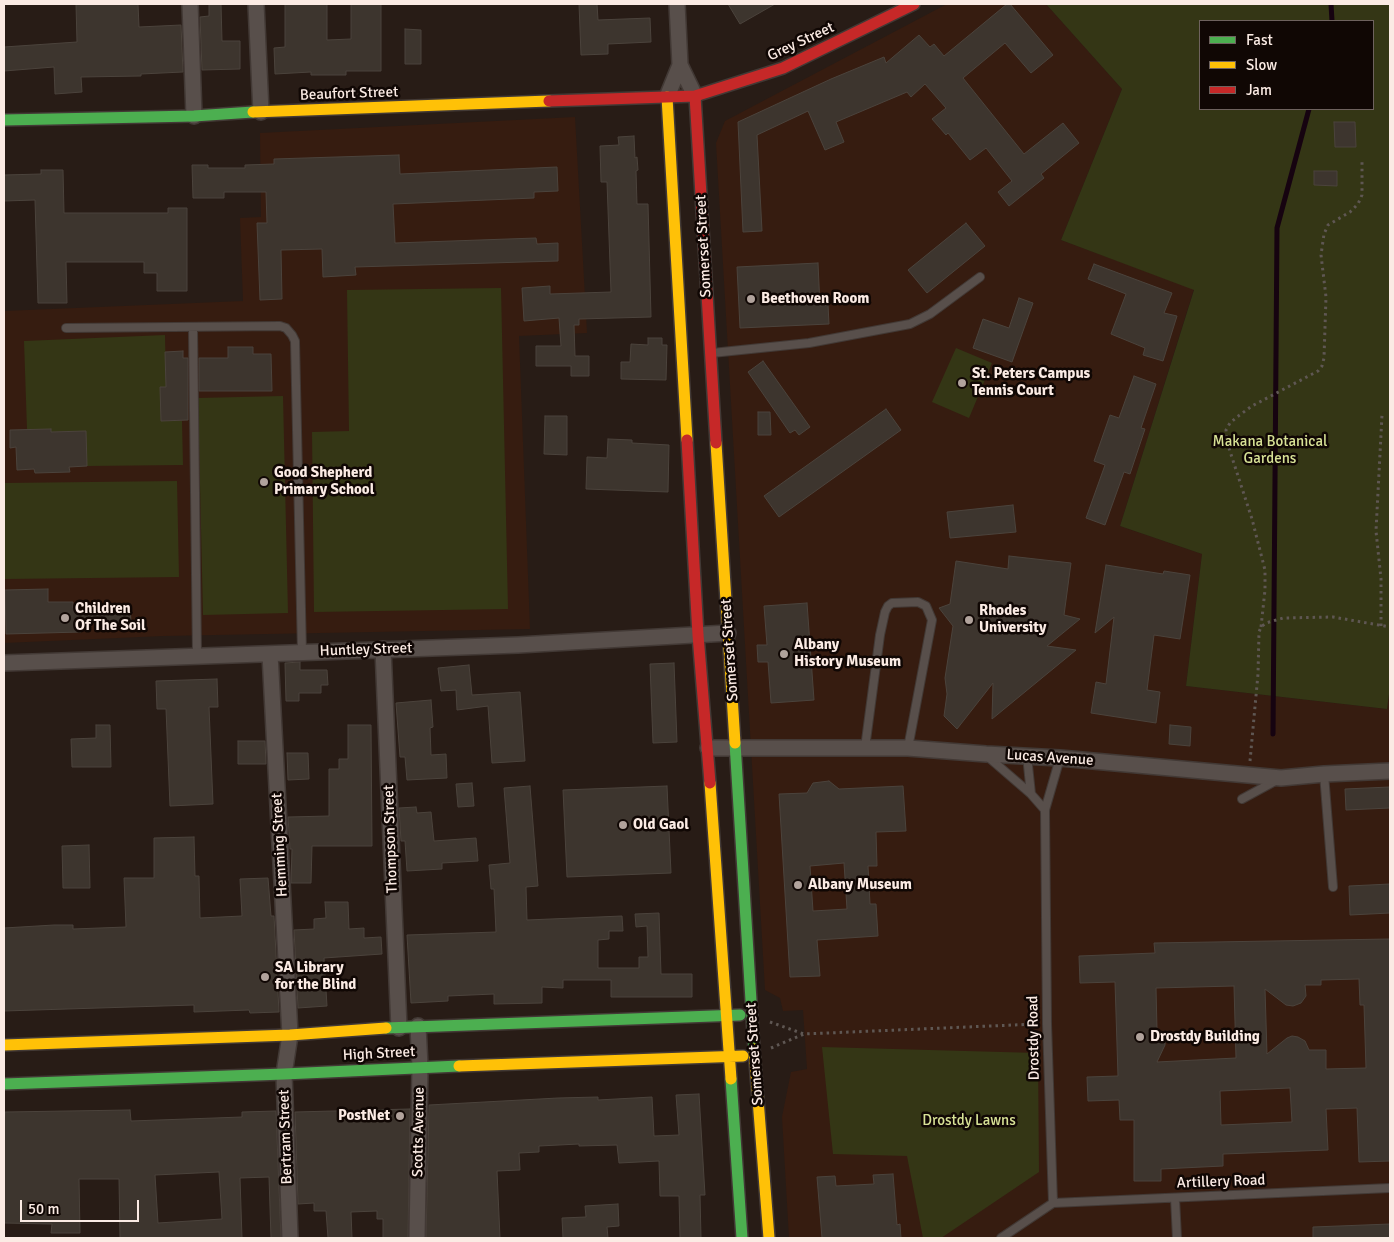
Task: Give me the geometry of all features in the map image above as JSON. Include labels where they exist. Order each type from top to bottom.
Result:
[{"type":"main road","name":"Grey Street","points":[[695,96],[783,68],[914,4]]},
{"type":"main road","name":"Beaufort Street","points":[[4,120],[194,116],[695,96]]},
{"type":"main road","name":"Somerset Street","points":[[695,96],[689,239],[700,416],[728,633],[752,1015],[769,1238]]},
{"type":"main road","name":"Somerset Street","points":[[667,97],[689,239],[710,353],[700,416],[698,636],[708,748],[742,1238]]},
{"type":"main road","name":"High Street","points":[[4,1045],[290,1035],[418,1026],[752,1015]]},
{"type":"main road","name":"High Street","points":[[4,1084],[420,1067],[729,1058],[756,1054]]},
{"type":"street","points":[[190,4],[194,116]]},
{"type":"street","points":[[256,4],[261,112]]},
{"type":"street","name":"Somerset Street","points":[[677,4],[680,65],[695,96]]},
{"type":"street","name":"Somerset Street","points":[[667,97],[680,65]]},
{"type":"street","name":"Huntley Street","points":[[4,663],[518,646],[728,633]]},
{"type":"street","name":"Thompson Street","points":[[383,649],[399,1028]]},
{"type":"street","name":"Hemming Street","points":[[270,654],[290,1035]]},
{"type":"street","name":"Lucas Avenue","points":[[708,748],[908,748],[1060,758],[1280,778],[1390,771]]},
{"type":"street","name":"Scotts Avenue","points":[[417,1238],[420,1067],[418,1026]]},
{"type":"street","name":"Bertram Street","points":[[290,1035],[284,1074],[290,1238]]},
{"type":"lane","points":[[710,353],[809,343],[910,324],[930,314],[980,277]]},
{"type":"lane","points":[[66,328],[280,326],[286,328],[292,334],[295,341],[302,653]]},
{"type":"lane","points":[[193,328],[197,656]]},
{"type":"lane","points":[[865,748],[880,635],[885,612],[892,603],[918,602],[926,606],[932,620],[908,748]]},
{"type":"lane","points":[[986,754],[1031,794],[1045,810]]},
{"type":"lane","points":[[1027,756],[1031,794]]},
{"type":"lane","name":"Drostdy Road","points":[[1053,1203],[1047,1024],[1045,810],[1060,758]]},
{"type":"lane","points":[[1324,774],[1333,887]]},
{"type":"lane","points":[[1242,799],[1280,778]]},
{"type":"lane","name":"Artillery Road","points":[[1053,1203],[1390,1188]]},
{"type":"lane","points":[[1175,1198],[1177,1238]]},
{"type":"lane","points":[[1000,1238],[1053,1203]]},
{"type":"path","points":[[1248,775],[1258,674],[1259,632],[1265,590],[1265,570],[1252,520],[1227,442],[1226,430],[1237,417],[1265,399],[1318,371],[1322,366],[1324,358],[1326,297],[1321,254],[1324,234],[1328,226],[1350,212],[1358,204],[1362,195],[1362,160]]},
{"type":"path","points":[[1381,626],[1381,578],[1376,532],[1382,415]]},
{"type":"path","points":[[1261,626],[1283,618],[1332,617],[1390,627]]},
{"type":"path","points":[[752,1015],[804,1034]]},
{"type":"path","points":[[756,1054],[804,1034],[1047,1024]]},
{"type":"shaded area","name":"Rhodes University","points":[[947,4],[1046,4],[1122,89],[1061,240],[1194,289],[1120,526],[1202,554],[1186,686],[1387,709],[1390,687],[1390,1238],[789,1238],[782,1117],[791,1072],[807,1069],[803,1010],[783,1011],[780,998],[765,990],[716,143],[725,121]]},
{"type":"shaded area","name":"Good Shepherd Primary School","points":[[575,117],[587,333],[519,336],[530,629],[163,636],[4,643],[4,311],[243,301],[240,218],[261,217],[260,133]]},
{"type":"green space","name":"Makana Botanical Gardens","points":[[1046,4],[1390,4],[1390,687],[1387,709],[1186,686],[1202,554],[1120,526],[1194,290],[1061,240],[1122,89]]},
{"type":"green space","points":[[501,288],[508,609],[314,612],[312,432],[349,431],[347,290]]},
{"type":"green space","points":[[165,335],[166,387],[161,421],[182,421],[183,465],[87,466],[85,431],[51,432],[50,429],[27,429],[24,341]]},
{"type":"green space","name":"St. Peters Campus Tennis Court","points":[[956,348],[992,363],[969,418],[932,402]]},
{"type":"green space","points":[[283,396],[288,613],[203,615],[198,398]]},
{"type":"green space","points":[[177,481],[179,577],[4,579],[4,483]]},
{"type":"green space","name":"Drostdy Lawns","points":[[822,1047],[1038,1053],[1039,1172],[941,1238],[923,1238],[907,1156],[833,1154]]},
{"type":"building","points":[[76,4],[138,4],[139,27],[181,25],[183,72],[141,74],[141,76],[81,77],[82,92],[55,94],[54,67],[4,71],[4,47],[77,42]]},
{"type":"building","points":[[209,4],[221,4],[222,41],[240,41],[240,69],[202,70],[200,17],[209,16]]},
{"type":"building","points":[[285,4],[327,4],[327,40],[351,39],[351,4],[381,4],[381,71],[346,71],[346,75],[311,75],[311,72],[275,74],[274,48],[285,47]]},
{"type":"building","points":[[579,4],[597,4],[598,20],[650,18],[651,42],[608,44],[608,54],[581,55]]},
{"type":"building","points":[[728,4],[775,4],[740,24]]},
{"type":"building","points":[[1007,4],[1010,4],[1053,55],[1031,73],[1005,43],[963,78],[1024,154],[1063,123],[1079,143],[1041,174],[1044,178],[1009,206],[998,192],[1012,181],[986,148],[970,160],[948,133],[946,135],[932,119],[946,108],[925,84],[911,97],[907,92],[836,122],[844,142],[825,150],[808,111],[757,135],[762,231],[743,232],[738,122],[884,57],[886,63],[919,35],[930,47],[934,44],[944,56]]},
{"type":"building","points":[[405,29],[421,30],[421,64],[405,64]]},
{"type":"building","points":[[1334,122],[1355,122],[1356,147],[1335,147]]},
{"type":"building","points":[[634,136],[635,158],[637,157],[638,170],[636,171],[637,204],[648,204],[651,317],[579,319],[579,325],[574,325],[575,356],[589,356],[589,376],[571,376],[571,366],[536,366],[536,346],[561,346],[559,318],[524,321],[522,288],[550,286],[550,294],[611,292],[607,182],[601,182],[600,146],[619,145],[618,137]]},
{"type":"building","points":[[399,155],[400,174],[557,167],[558,191],[534,192],[534,198],[393,204],[395,243],[536,238],[537,244],[558,243],[558,261],[355,267],[356,275],[323,277],[322,249],[281,250],[282,299],[260,300],[257,223],[267,223],[266,192],[224,192],[224,198],[193,198],[192,165],[208,165],[208,168],[245,168],[245,165],[274,164],[274,159]]},
{"type":"building","points":[[41,170],[63,170],[64,213],[168,213],[168,208],[187,208],[187,291],[157,291],[157,273],[144,273],[144,262],[66,262],[67,303],[38,303],[35,200],[4,201],[4,175],[41,174]]},
{"type":"building","points":[[1314,171],[1337,171],[1337,186],[1314,185]]},
{"type":"building","points":[[966,223],[985,246],[927,293],[908,270]]},
{"type":"building","points":[[818,263],[820,306],[828,305],[829,324],[740,328],[737,267]]},
{"type":"building","points":[[1094,264],[1172,293],[1164,313],[1177,316],[1163,361],[1143,355],[1145,348],[1111,334],[1126,294],[1088,279]]},
{"type":"building","points":[[1019,298],[1033,303],[1012,362],[973,348],[983,319],[1009,328]]},
{"type":"building","points":[[648,338],[662,338],[662,345],[667,345],[666,380],[621,379],[621,362],[630,362],[631,344],[648,345]]},
{"type":"building","points":[[228,347],[253,347],[253,354],[271,354],[272,391],[199,391],[199,358],[228,358]]},
{"type":"building","points":[[183,351],[183,358],[188,358],[188,420],[161,421],[160,387],[166,387],[165,352]]},
{"type":"building","points":[[763,361],[810,427],[799,435],[795,430],[790,433],[748,372]]},
{"type":"building","points":[[1134,376],[1156,384],[1141,428],[1145,429],[1130,474],[1124,472],[1105,525],[1086,518],[1105,465],[1094,461],[1110,415],[1119,418]]},
{"type":"building","points":[[886,409],[901,430],[779,517],[764,496]]},
{"type":"building","points":[[758,412],[770,412],[771,435],[758,435]]},
{"type":"building","points":[[545,416],[567,416],[567,455],[544,454]]},
{"type":"building","points":[[51,429],[51,432],[86,431],[87,466],[69,467],[70,472],[35,473],[34,469],[17,470],[16,447],[10,448],[10,430]]},
{"type":"building","points":[[608,439],[632,440],[632,443],[669,445],[668,492],[586,489],[587,457],[607,458]]},
{"type":"building","points":[[1013,505],[1016,532],[950,538],[947,512]]},
{"type":"building","points":[[1009,556],[1071,563],[1064,615],[1080,619],[1047,646],[1076,650],[992,719],[993,683],[957,729],[944,716],[947,694],[945,678],[953,626],[939,608],[950,604],[956,561],[1008,569]]},
{"type":"building","points":[[1106,565],[1163,574],[1164,571],[1190,575],[1180,639],[1154,635],[1147,690],[1160,692],[1156,723],[1091,713],[1096,682],[1106,684],[1114,617],[1095,633]]},
{"type":"building","points":[[48,589],[48,602],[73,602],[73,608],[130,607],[131,622],[80,623],[81,632],[6,634],[5,590]]},
{"type":"building","name":"Albany History Museum","points":[[807,603],[814,700],[771,703],[768,662],[758,662],[757,645],[767,645],[764,606]]},
{"type":"building","points":[[300,662],[300,670],[327,670],[328,685],[321,685],[321,693],[299,693],[299,701],[286,701],[285,663]]},
{"type":"building","points":[[674,663],[677,742],[653,743],[650,664]]},
{"type":"building","points":[[469,665],[472,695],[520,692],[525,761],[492,763],[488,706],[457,710],[456,690],[441,691],[438,668]]},
{"type":"building","points":[[217,679],[218,707],[209,707],[213,804],[170,806],[166,709],[157,709],[156,681]]},
{"type":"building","points":[[431,700],[433,727],[430,728],[431,755],[446,754],[447,778],[407,780],[405,757],[400,757],[396,703]]},
{"type":"building","points":[[96,725],[110,725],[111,767],[72,767],[71,739],[96,738]]},
{"type":"building","points":[[348,725],[371,725],[372,846],[312,846],[311,883],[291,883],[292,849],[290,849],[288,817],[329,816],[329,769],[339,769],[339,759],[348,759]]},
{"type":"building","points":[[1170,725],[1191,727],[1190,746],[1169,744]]},
{"type":"building","points":[[238,741],[265,741],[266,764],[238,764]]},
{"type":"building","points":[[287,753],[308,753],[309,779],[288,780]]},
{"type":"building","name":"Albany Museum","points":[[829,781],[839,789],[903,786],[906,831],[876,832],[877,866],[868,866],[870,904],[876,904],[878,936],[817,940],[820,976],[790,977],[779,794],[807,793],[813,783]],"holes":[[[844,863],[847,909],[813,911],[810,866]]]},
{"type":"building","points":[[472,783],[474,806],[458,807],[456,784]]},
{"type":"building","points":[[530,786],[538,886],[526,887],[527,920],[622,916],[623,931],[609,931],[609,939],[598,940],[598,968],[639,968],[639,957],[648,957],[647,926],[636,927],[635,914],[659,913],[661,974],[692,974],[692,997],[611,997],[611,980],[563,980],[563,988],[542,987],[542,1003],[494,1004],[494,994],[448,996],[448,1001],[411,1003],[407,935],[496,932],[494,889],[491,889],[489,865],[510,863],[504,788]]},
{"type":"building","points":[[667,786],[671,873],[567,877],[563,790]]},
{"type":"building","points":[[1390,787],[1390,808],[1346,810],[1345,789]]},
{"type":"building","points":[[416,807],[417,813],[431,812],[434,841],[476,838],[478,861],[442,863],[442,869],[407,871],[405,841],[401,841],[399,808]]},
{"type":"building","points":[[194,837],[195,876],[199,876],[200,918],[242,916],[240,879],[268,878],[271,916],[274,916],[279,1012],[250,1013],[249,1010],[194,1012],[194,1005],[4,1011],[4,928],[54,925],[73,925],[73,929],[126,927],[124,878],[154,878],[154,838]]},
{"type":"building","points":[[89,845],[90,888],[63,888],[62,846]]},
{"type":"building","points":[[1390,884],[1390,913],[1350,915],[1349,886]]},
{"type":"building","points":[[325,902],[348,902],[349,929],[364,928],[364,938],[381,937],[382,954],[324,958],[327,1006],[298,1008],[294,930],[314,929],[314,919],[326,918]]},
{"type":"building","points":[[1390,939],[1390,1161],[1359,1162],[1357,1108],[1326,1109],[1328,1150],[1223,1154],[1223,1166],[1161,1169],[1161,1181],[1134,1181],[1134,1120],[1120,1120],[1119,1100],[1088,1101],[1087,1077],[1118,1076],[1115,982],[1080,983],[1079,956],[1155,953],[1154,943]],"holes":[[[1359,979],[1360,1005],[1364,1005],[1366,1068],[1326,1069],[1326,1050],[1309,1050],[1305,1041],[1292,1036],[1267,1054],[1265,989],[1286,1005],[1293,1006],[1301,1003],[1306,996],[1305,985],[1321,985],[1321,980]],[[1234,986],[1236,1058],[1157,1062],[1165,1045],[1165,1039],[1157,1030],[1156,988]],[[1290,1088],[1292,1122],[1221,1125],[1220,1091]]]},
{"type":"building","points":[[699,1094],[705,1195],[700,1195],[701,1238],[680,1238],[679,1196],[660,1196],[659,1161],[619,1163],[617,1145],[579,1146],[579,1144],[539,1146],[539,1152],[519,1153],[520,1170],[497,1171],[500,1238],[426,1238],[429,1105],[558,1098],[598,1097],[598,1100],[652,1097],[654,1136],[679,1135],[676,1095]]},
{"type":"building","points":[[410,1109],[408,1238],[383,1238],[383,1219],[377,1219],[377,1211],[351,1212],[352,1238],[328,1238],[326,1211],[314,1211],[314,1203],[298,1204],[295,1112]]},
{"type":"building","points":[[130,1110],[131,1121],[242,1117],[242,1112],[276,1111],[281,1238],[271,1238],[269,1177],[240,1178],[242,1238],[120,1238],[119,1179],[79,1179],[80,1233],[51,1233],[52,1224],[4,1223],[5,1112]],"holes":[[[219,1172],[222,1219],[158,1223],[155,1175]]]},
{"type":"building","points":[[893,1174],[897,1225],[900,1224],[901,1238],[822,1238],[817,1177],[835,1176],[836,1186],[874,1184],[873,1175]]},
{"type":"building","points":[[618,1204],[619,1226],[607,1227],[608,1238],[563,1238],[562,1218],[586,1217],[585,1206]]},
{"type":"building","points":[[1390,1224],[1390,1238],[1313,1238],[1313,1227]]},
{"type":"waterway","points":[[1331,4],[1332,20]]},
{"type":"waterway","points":[[1273,734],[1277,228],[1309,110]]},
{"type":"traffic: fast","points":[[4,120],[194,116],[253,112]]},
{"type":"traffic: fast","points":[[735,743],[754,1049]]},
{"type":"traffic: fast","points":[[386,1028],[740,1015]]},
{"type":"traffic: fast","points":[[4,1084],[459,1066]]},
{"type":"traffic: fast","points":[[731,1079],[742,1238]]},
{"type":"traffic: slow","points":[[667,97],[687,440]]},
{"type":"traffic: slow","points":[[253,112],[549,101]]},
{"type":"traffic: slow","points":[[716,443],[735,743]]},
{"type":"traffic: slow","points":[[710,783],[731,1079]]},
{"type":"traffic: slow","points":[[4,1045],[290,1035],[386,1028]]},
{"type":"traffic: slow","points":[[754,1049],[769,1238]]},
{"type":"traffic: slow","points":[[459,1066],[743,1056]]},
{"type":"traffic: jam","points":[[549,101],[695,96],[783,68],[914,4]]},
{"type":"traffic: jam","points":[[695,96],[716,443]]},
{"type":"traffic: jam","points":[[687,440],[698,635],[710,783]]},
{"type":"place","name":"Beethoven Room","points":[[751,299]]},
{"type":"place","name":"St. Peters Campus Tennis Court","points":[[962,383]]},
{"type":"place","name":"Good Shepherd Primary School","points":[[264,482]]},
{"type":"place","name":"Children Of The Soil","points":[[65,618]]},
{"type":"place","name":"Rhodes University","points":[[969,620]]},
{"type":"place","name":"Albany History Museum","points":[[784,654]]},
{"type":"place","name":"Old Gaol","points":[[623,825]]},
{"type":"place","name":"Albany Museum","points":[[798,885]]},
{"type":"place","name":"SA Library for the Blind","points":[[265,977]]},
{"type":"place","name":"Drostdy Building","points":[[1140,1037]]},
{"type":"place","name":"PostNet","points":[[400,1116]]}]
